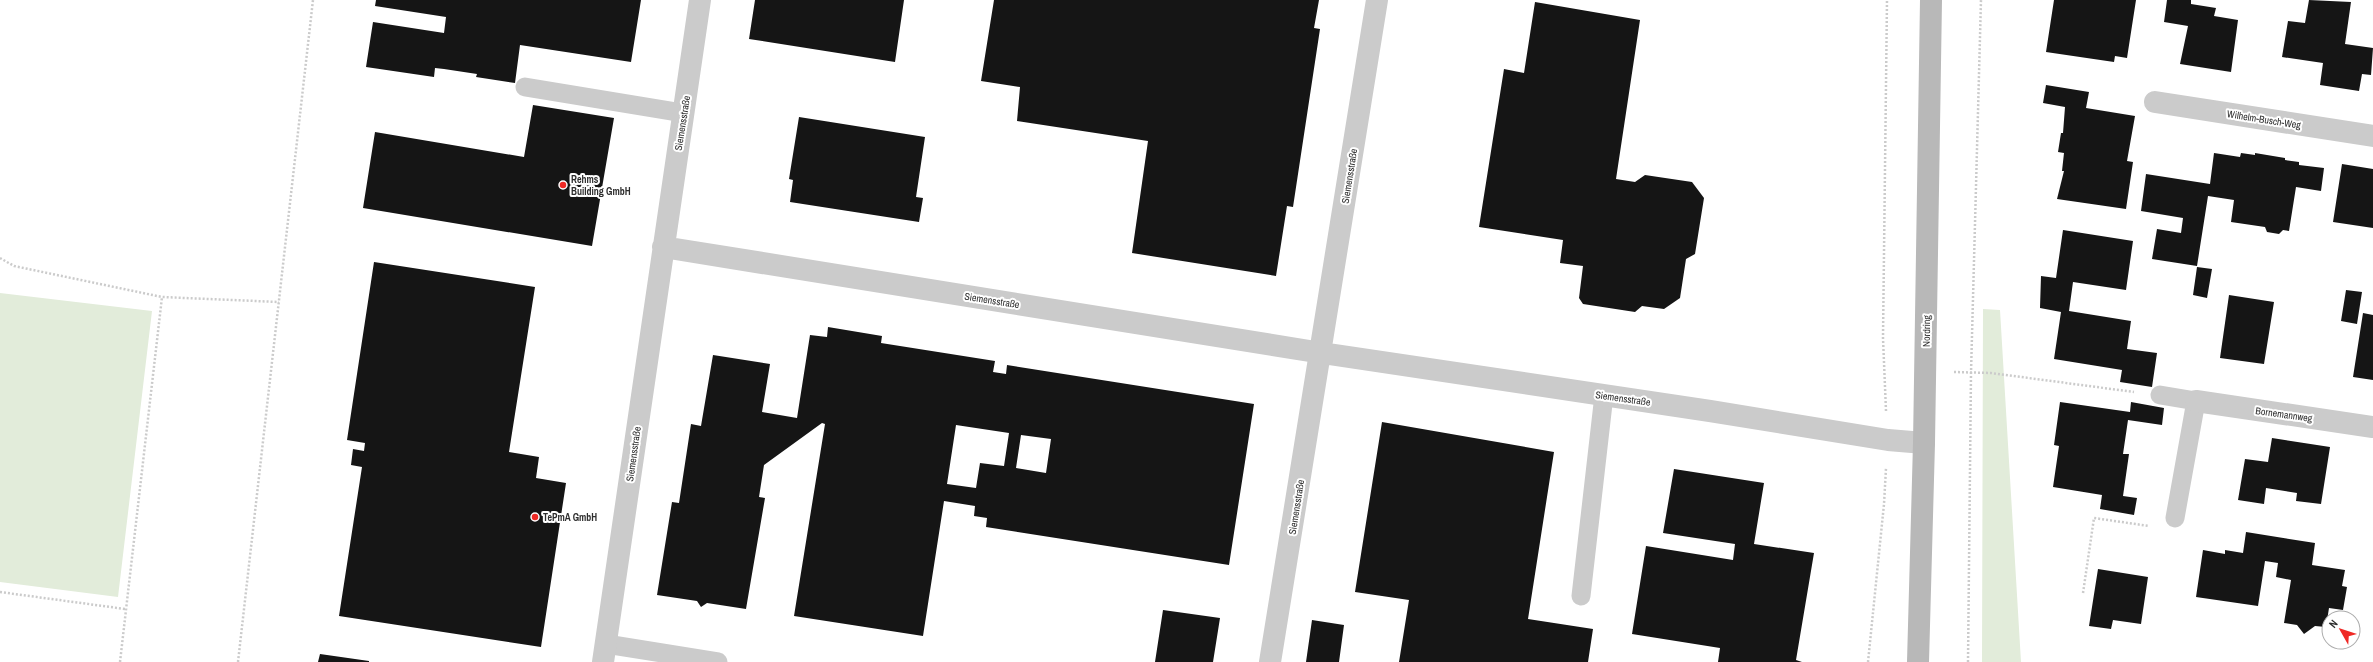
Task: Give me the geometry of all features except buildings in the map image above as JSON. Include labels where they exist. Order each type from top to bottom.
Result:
[{"type":"main road","name":"Nordring","points":[[1918,662],[1926,370],[1931,0]]},
{"type":"street","name":"Siemensstraße","points":[[604,653],[700,0]]},
{"type":"street","name":"Siemensstraße","points":[[1270,662],[1322,353],[1377,0]]},
{"type":"street","name":"Wilhelm-Busch-Weg","points":[[2155,102],[2373,136]]},
{"type":"street","name":"Siemensstraße","points":[[663,247],[1322,353],[1604,395],[1888,440],[1924,443]]},
{"type":"street","name":"Bornemannweg","points":[[2196,401],[2373,427]]},
{"type":"lane","points":[[525,87],[683,113]]},
{"type":"lane","points":[[1581,596],[1604,395]]},
{"type":"lane","name":"Bornemannweg","points":[[2160,395],[2196,401]]},
{"type":"lane","points":[[2175,518],[2196,401]]},
{"type":"lane","points":[[604,653],[718,662]]},
{"type":"path","points":[[238,662],[313,0]]},
{"type":"path","points":[[1868,662],[1884,504],[1888,440],[1883,338],[1887,0]]},
{"type":"path","points":[[1968,662],[1971,373],[1981,0]]},
{"type":"path","points":[[0,258],[14,266],[162,297],[279,302]]},
{"type":"path","points":[[120,662],[162,297]]},
{"type":"path","points":[[1926,370],[1991,373],[2160,395]]},
{"type":"path","points":[[2082,593],[2094,518],[2148,526],[2175,518]]},
{"type":"path","points":[[0,592],[125,609]]},
{"type":"green space","points":[[0,293],[152,311],[118,597],[0,582]]},
{"type":"green space","points":[[1983,309],[2000,310],[2021,662],[1982,662]]},
{"type":"place","name":"Rehms Building GmbH","points":[[563,185]]},
{"type":"place","name":"TePmA GmbH","points":[[535,517]]}]
